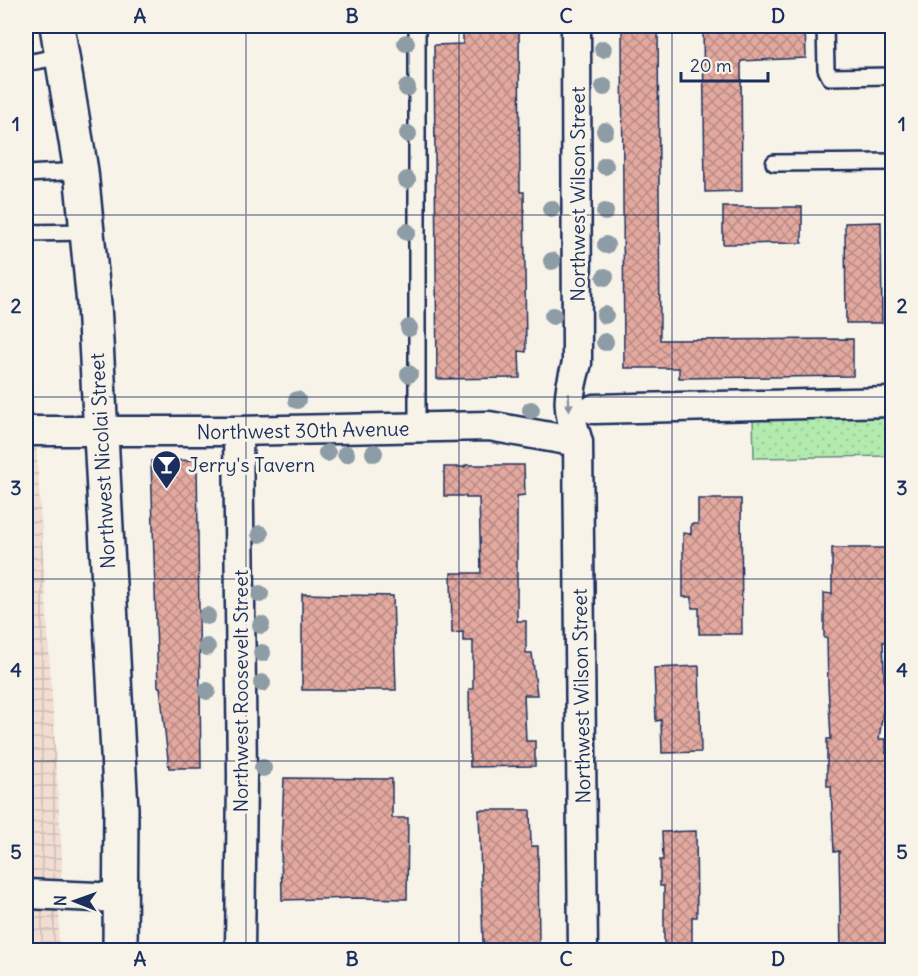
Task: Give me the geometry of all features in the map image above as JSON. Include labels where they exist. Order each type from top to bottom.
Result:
[{"type":"main road","name":"Northwest Nicolai Street","points":[[60,41],[81,171],[94,304],[121,809],[120,951]]},
{"type":"street","name":"Northwest Wilson Street","points":[[576,26],[577,363],[569,389],[570,416],[578,442],[583,951]]},
{"type":"street","points":[[577,363],[595,388],[594,409],[892,402]]},
{"type":"street","name":"Northwest Wilson Street","points":[[578,442],[594,409]]},
{"type":"street","name":"Northwest 30th Avenue","points":[[26,431],[238,431],[489,426],[578,442]]},
{"type":"street","name":"Northwest Roosevelt Street","points":[[238,431],[242,776],[240,951]]},
{"type":"street","points":[[26,894],[121,898]]},
{"type":"lane","points":[[417,26],[417,428]]},
{"type":"lane","points":[[825,26],[826,69],[830,77],[892,76]]},
{"type":"lane","points":[[26,63],[60,41]]},
{"type":"lane","points":[[774,163],[892,162]]},
{"type":"lane","points":[[26,174],[81,171]]},
{"type":"lane","points":[[26,233],[87,232]]},
{"type":"shaded area","points":[[26,281],[62,858],[58,950],[26,950]]},
{"type":"green space","points":[[892,413],[892,456],[754,458],[753,417]]},
{"type":"building","points":[[463,26],[519,26],[520,192],[524,192],[526,352],[519,351],[520,378],[437,379],[434,45],[463,44]]},
{"type":"building","points":[[622,26],[658,26],[660,340],[853,339],[853,376],[679,378],[679,368],[624,368]]},
{"type":"building","points":[[703,26],[805,26],[806,58],[741,61],[742,191],[705,192]]},
{"type":"building","points":[[723,207],[802,207],[802,243],[723,244]]},
{"type":"building","points":[[881,222],[882,323],[846,323],[845,223]]},
{"type":"building","points":[[197,460],[201,768],[169,768],[160,687],[158,687],[151,461]]},
{"type":"building","points":[[465,465],[524,465],[525,495],[517,496],[517,621],[526,621],[526,653],[532,653],[537,695],[524,695],[526,741],[535,741],[535,766],[470,767],[469,689],[473,689],[473,641],[463,641],[463,632],[452,633],[451,573],[481,573],[479,498],[444,496],[444,467],[465,467]]},
{"type":"building","points":[[698,499],[741,499],[742,634],[699,634],[699,608],[692,608],[692,597],[683,597],[683,533],[691,534],[691,524],[698,524]]},
{"type":"building","points":[[832,548],[888,548],[886,642],[883,642],[885,698],[879,739],[886,739],[886,753],[892,752],[892,849],[888,849],[888,951],[841,951],[839,851],[834,852],[831,786],[827,786],[827,739],[831,739],[827,638],[824,638],[824,593],[832,594]]},
{"type":"building","points":[[302,594],[393,596],[396,690],[302,690]]},
{"type":"building","points":[[699,666],[701,752],[662,753],[661,720],[656,721],[654,668]]},
{"type":"building","points":[[284,778],[392,779],[392,818],[408,818],[407,899],[282,900],[281,848]]},
{"type":"building","points":[[479,810],[530,810],[531,846],[538,846],[539,948],[528,948],[528,951],[486,951],[485,943],[483,943]]},
{"type":"building","points":[[696,831],[697,917],[692,917],[692,951],[664,951],[664,886],[660,886],[660,860],[663,860],[662,832]]},
{"type":"place","name":"Jerry's Tavern","points":[[167,490]]}]
